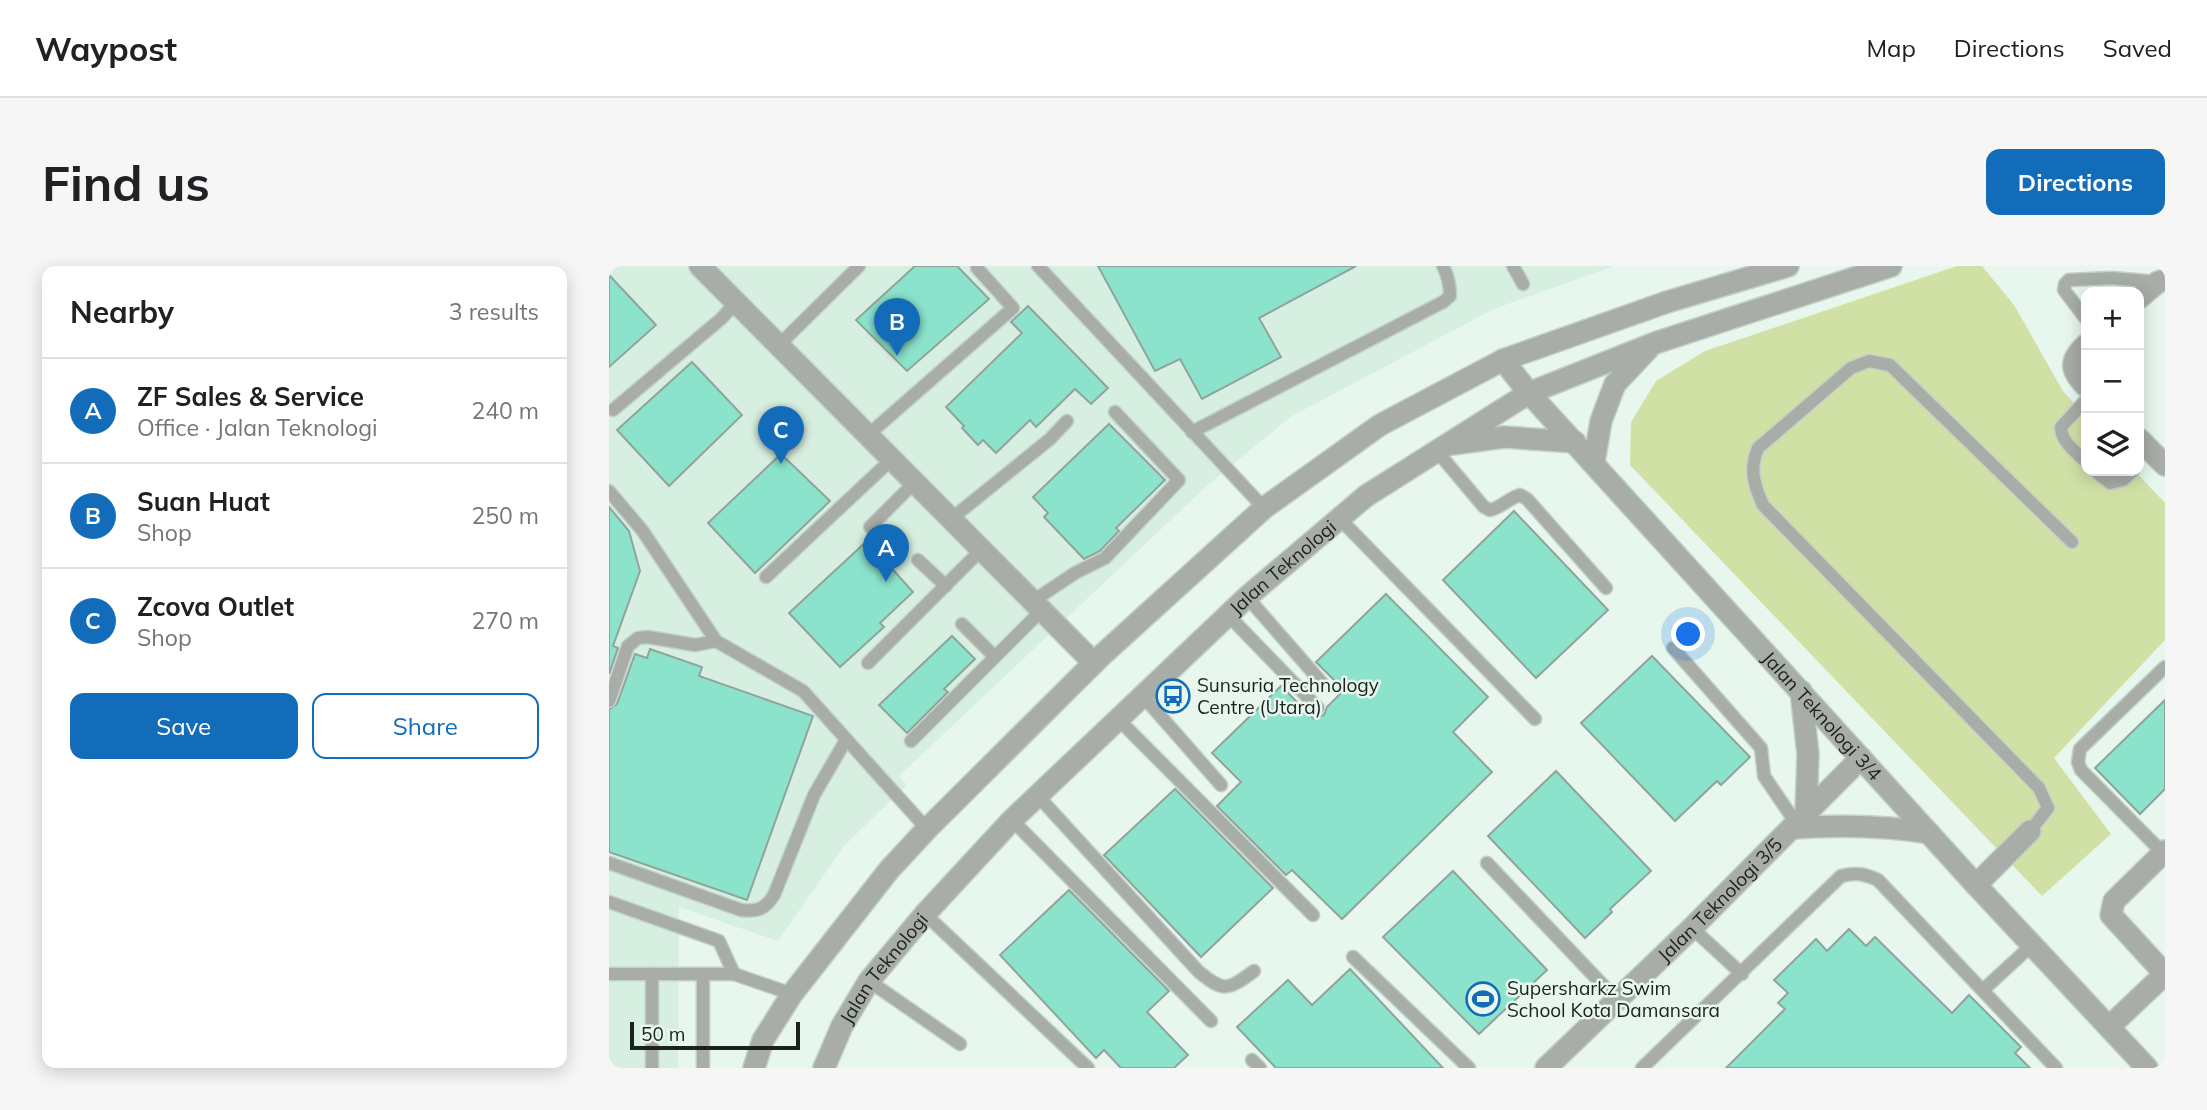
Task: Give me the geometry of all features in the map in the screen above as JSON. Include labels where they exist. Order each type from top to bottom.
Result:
[{"type":"street","points":[[700,266],[1094,663]]},
{"type":"street","points":[[754,1068],[763,1040],[792,993],[888,870],[1094,663],[1264,508],[1380,425],[1503,360],[1667,302],[1788,266]]},
{"type":"street","name":"Jalan Teknologi","points":[[824,1068],[842,1026],[869,981],[925,914],[1012,820],[1247,597],[1366,496],[1529,393],[1654,343],[1891,266]]},
{"type":"street","points":[[2144,294],[2162,281]]},
{"type":"street","points":[[1594,462],[1601,421],[1615,384],[1654,343]]},
{"type":"street","points":[[2081,350],[2072,367],[2081,381]]},
{"type":"street","name":"Jalan Teknologi 3/4","points":[[1503,360],[1529,393],[1976,885],[2109,1027],[2140,1066]]},
{"type":"street","points":[[1440,447],[1504,437],[1575,442]]},
{"type":"street","points":[[1801,691],[1808,754],[1798,821],[1889,826],[1929,833]]},
{"type":"street","name":"Jalan Teknologi 3/5","points":[[1546,1068],[1692,928],[1861,758]]},
{"type":"street","points":[[1976,885],[2030,831]]},
{"type":"street","points":[[2109,1027],[2165,974],[2111,915],[2114,901],[2164,852]]},
{"type":"lane","points":[[779,345],[859,266]]},
{"type":"lane","points":[[1038,266],[1264,508]]},
{"type":"lane","points":[[1192,432],[1443,302],[1450,296],[1449,279],[1443,266]]},
{"type":"lane","points":[[1513,266],[1523,284]]},
{"type":"lane","points":[[868,435],[1013,308],[977,268]]},
{"type":"lane","points":[[2081,312],[2064,290],[2069,280],[2112,278],[2162,281]]},
{"type":"lane","points":[[613,410],[722,318],[736,302]]},
{"type":"lane","points":[[2030,831],[2048,808],[2039,788],[1763,505],[1752,475],[1753,460],[1758,448],[1851,368],[1869,360],[1890,365],[2072,542]]},
{"type":"lane","points":[[2081,405],[2061,427],[2061,435],[2081,457]]},
{"type":"lane","points":[[911,741],[995,657],[1038,605],[1075,573],[1105,558],[1179,481],[1115,412]]},
{"type":"lane","points":[[951,519],[1050,439],[1067,421]]},
{"type":"lane","points":[[1440,447],[1484,506],[1490,510],[1498,508],[1513,497],[1520,495],[1527,499],[1606,588]]},
{"type":"lane","points":[[766,577],[892,459]]},
{"type":"lane","points":[[2101,476],[2110,483],[2127,476]]},
{"type":"lane","points":[[870,527],[915,482]]},
{"type":"lane","points":[[609,491],[642,530],[716,641],[803,691],[927,829]]},
{"type":"lane","points":[[1339,518],[1535,719]]},
{"type":"lane","points":[[869,663],[981,550]]},
{"type":"lane","points":[[919,560],[946,586]]},
{"type":"lane","points":[[1247,597],[1322,683]]},
{"type":"lane","points":[[1228,615],[1318,708]]},
{"type":"lane","points":[[963,624],[995,657]]},
{"type":"lane","points":[[609,701],[628,646],[638,638],[648,637],[695,645],[716,641]]},
{"type":"lane","points":[[1674,648],[1761,748],[1764,775],[1798,821]]},
{"type":"lane","points":[[2164,852],[2081,770],[2078,762],[2080,749],[2165,667]]},
{"type":"lane","points":[[1142,695],[1221,785]]},
{"type":"lane","points":[[1118,719],[1313,915]]},
{"type":"lane","points":[[609,863],[741,910],[758,911],[766,907],[774,895],[814,795],[846,740]]},
{"type":"lane","points":[[1037,795],[1198,971],[1214,985],[1225,988],[1234,986],[1254,971]]},
{"type":"lane","points":[[1012,820],[1211,1021]]},
{"type":"lane","points":[[1487,863],[1617,1000]]},
{"type":"lane","points":[[1642,1068],[1842,876],[1851,873],[1864,874],[1878,880],[2056,1068]]},
{"type":"lane","points":[[609,902],[719,941],[734,974]]},
{"type":"lane","points":[[925,914],[1088,1068]]},
{"type":"lane","points":[[1692,928],[1742,974]]},
{"type":"lane","points":[[1983,990],[2032,945]]},
{"type":"lane","points":[[1353,957],[1469,1068]]},
{"type":"lane","points":[[609,974],[734,974],[792,993]]},
{"type":"lane","points":[[652,974],[652,1068]]},
{"type":"lane","points":[[703,974],[703,1066]]},
{"type":"lane","points":[[869,981],[960,1044]]},
{"type":"shaded area","points":[[609,266],[1614,266],[1494,309],[1292,416],[1210,483],[899,776],[907,785],[844,846],[778,941],[679,907],[678,1068],[609,1068]]},
{"type":"green space","points":[[1957,266],[1982,266],[2014,305],[2063,391],[2081,411],[2081,476],[2140,476],[2165,503],[2165,640],[2054,758],[2111,834],[2042,896],[1630,465],[1631,422],[1656,381],[1705,351]]},
{"type":"building","points":[[915,266],[957,266],[989,299],[907,371],[856,320]]},
{"type":"building","points":[[1098,266],[1356,266],[1259,318],[1281,357],[1202,399],[1180,359],[1155,371]]},
{"type":"building","points":[[609,275],[656,325],[609,367]]},
{"type":"building","points":[[1028,306],[1108,388],[1091,404],[1075,389],[1036,427],[1030,420],[996,453],[983,440],[978,445],[946,407],[1022,333],[1011,322]]},
{"type":"building","points":[[692,362],[742,415],[669,486],[617,430]]},
{"type":"building","points":[[1109,424],[1165,480],[1116,528],[1119,531],[1100,551],[1084,559],[1044,517],[1048,513],[1033,497]]},
{"type":"building","points":[[781,454],[830,501],[755,573],[708,523]]},
{"type":"building","points":[[609,507],[629,531],[640,571],[613,646],[618,648],[609,674]]},
{"type":"building","points":[[1514,511],[1608,610],[1536,678],[1443,580]]},
{"type":"building","points":[[867,541],[913,592],[880,623],[884,627],[840,667],[789,613]]},
{"type":"building","points":[[1386,594],[1488,697],[1453,732],[1492,772],[1342,919],[1292,870],[1286,875],[1217,806],[1241,782],[1212,753],[1281,686],[1314,719],[1324,715],[1327,707],[1344,690],[1316,662]]},
{"type":"building","points":[[952,636],[975,659],[944,689],[948,692],[907,733],[879,705]]},
{"type":"building","points":[[650,649],[702,667],[699,676],[813,716],[747,900],[609,852],[609,710],[617,704],[635,654],[647,658]]},
{"type":"building","points":[[1652,656],[1750,757],[1721,785],[1717,781],[1675,821],[1581,723]]},
{"type":"building","points":[[2165,700],[2165,789],[2140,814],[2095,768]]},
{"type":"building","points":[[1556,771],[1651,871],[1610,909],[1612,912],[1585,938],[1488,836]]},
{"type":"building","points":[[1175,789],[1273,888],[1201,957],[1104,855]]},
{"type":"building","points":[[1453,871],[1547,970],[1479,1034],[1383,937]]},
{"type":"building","points":[[1069,890],[1169,991],[1147,1012],[1188,1055],[1174,1068],[1121,1068],[1104,1050],[1096,1058],[1000,955]]},
{"type":"building","points":[[1849,929],[1866,946],[1875,937],[1952,1013],[1969,995],[2021,1047],[2015,1053],[2030,1068],[1726,1068],[1785,1009],[1778,1003],[1788,993],[1774,980],[1816,939],[1827,951]]},
{"type":"building","points":[[1350,969],[1443,1068],[1276,1068],[1237,1027],[1288,980],[1312,1005]]},
{"type":"place","name":"Suan Huat","points":[[897,356]]},
{"type":"place","name":"Zcova Outlet","points":[[781,464]]},
{"type":"place","name":"ZF Sales & Service","points":[[886,582]]},
{"type":"place","name":"Sunsuria Technology Centre (Utara)","points":[[1173,696]]},
{"type":"place","name":"Supersharkz Swim School Kota Damansara","points":[[1483,999]]}]
